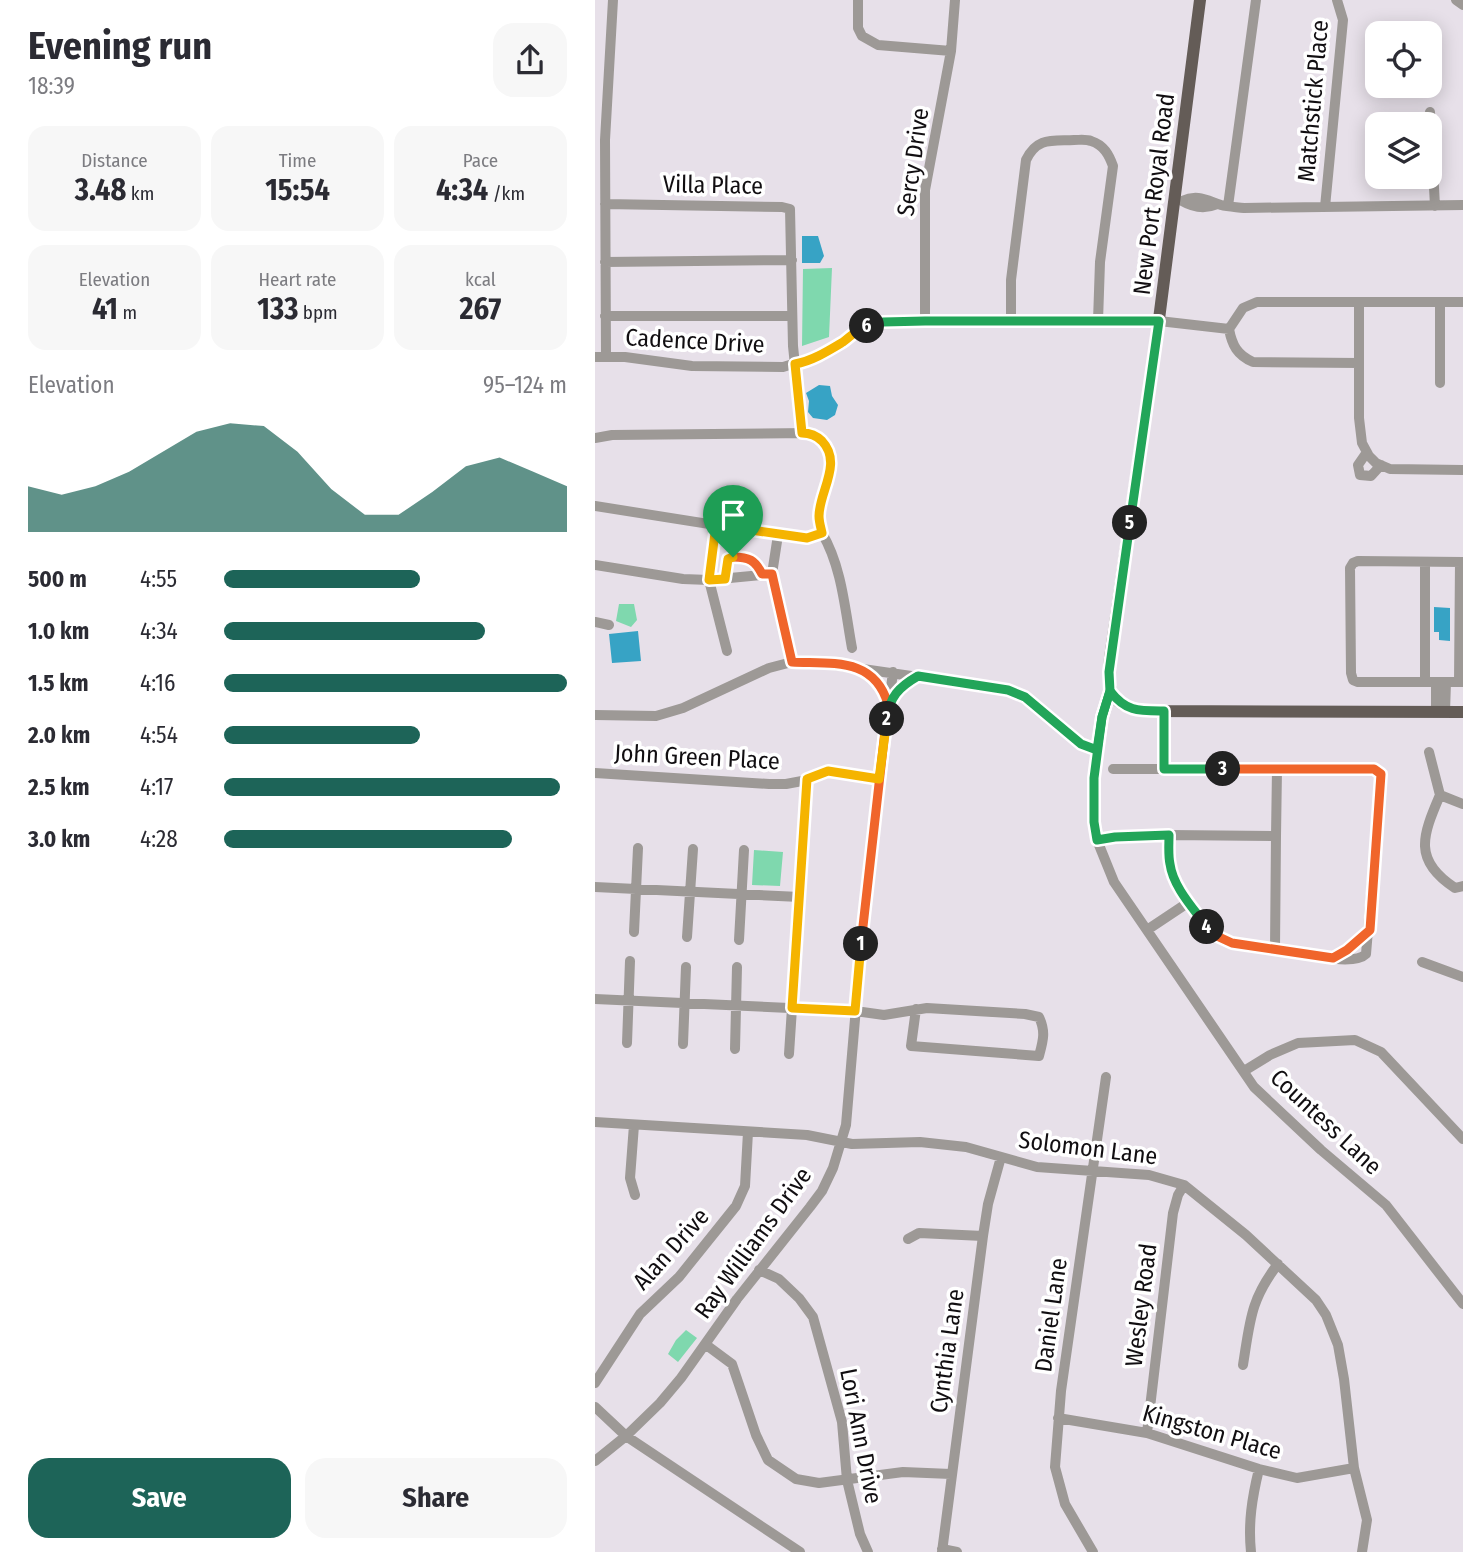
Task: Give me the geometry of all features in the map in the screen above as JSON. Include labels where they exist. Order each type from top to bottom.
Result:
[{"type":"main road","name":"New Port Royal Road","points":[[1110,691],[1108,678],[1112,642],[1178,201],[1200,0]]},
{"type":"main road","points":[[1110,691],[1119,703],[1129,708],[1164,711],[1463,712]]},
{"type":"street","points":[[600,357],[605,316],[605,139],[613,0]]},
{"type":"street","points":[[858,0],[858,28],[869,42],[951,51]]},
{"type":"street","name":"Sercy Drive","points":[[925,321],[925,190],[951,51],[955,0]]},
{"type":"street","points":[[1223,205],[1257,0]]},
{"type":"street","name":"Matchstick Place","points":[[1325,207],[1343,20],[1337,0]]},
{"type":"street","points":[[1457,0],[1463,5]]},
{"type":"street","points":[[1011,321],[1011,280],[1026,160],[1031,149],[1052,140],[1089,140],[1108,153],[1113,166],[1100,262],[1098,321]]},
{"type":"street","points":[[1434,189],[1435,206]]},
{"type":"street","points":[[1178,201],[1192,197],[1210,199],[1223,205],[1463,205]]},
{"type":"street","name":"Villa Place","points":[[605,204],[790,209],[792,316],[802,433]]},
{"type":"street","points":[[605,262],[792,260]]},
{"type":"street","points":[[1359,363],[1253,362],[1234,347],[1229,329],[1243,308],[1257,302],[1463,302]]},
{"type":"street","points":[[1359,302],[1359,418],[1362,443],[1367,452],[1381,465],[1403,470],[1463,470]]},
{"type":"street","points":[[1440,302],[1440,383]]},
{"type":"street","points":[[605,316],[792,316]]},
{"type":"street","name":"Cadence Drive","points":[[600,357],[692,366],[783,366],[816,357],[859,328],[883,322],[1159,321],[1229,329]]},
{"type":"street","points":[[595,438],[612,435],[802,433],[817,437],[826,445],[831,457],[831,471],[819,515],[822,533],[829,546],[842,590],[852,648]]},
{"type":"street","points":[[1367,452],[1358,465],[1360,475],[1371,476],[1381,465]]},
{"type":"street","points":[[595,506],[778,535],[807,538],[822,533]]},
{"type":"street","points":[[716,525],[709,580],[727,652]]},
{"type":"street","points":[[767,574],[778,535]]},
{"type":"street","points":[[725,579],[728,559],[733,557],[750,558],[767,574],[792,662]]},
{"type":"street","points":[[1358,561],[1425,562],[1461,562],[1461,682],[1353,680],[1350,568],[1358,561]]},
{"type":"street","points":[[1425,562],[1425,682]]},
{"type":"street","points":[[595,565],[683,579],[709,580],[767,574]]},
{"type":"street","points":[[595,622],[610,625]]},
{"type":"street","points":[[595,715],[656,716],[683,708],[760,671],[792,662],[893,672],[1008,690],[1025,697],[1081,744],[1097,750]]},
{"type":"street","points":[[862,668],[876,678],[888,704]]},
{"type":"street","name":"Ray Williams Drive","points":[[595,1461],[660,1403],[822,1191],[843,1142],[879,779],[893,672]]},
{"type":"street","points":[[888,704],[895,692],[918,676]]},
{"type":"street","points":[[1441,682],[1441,712]]},
{"type":"street","name":"Countess Lane","points":[[1110,691],[1102,717],[1097,750],[1094,822],[1097,840],[1114,881],[1254,1087],[1321,1150],[1386,1205],[1463,1304]]},
{"type":"street","points":[[1164,711],[1164,769]]},
{"type":"street","points":[[1429,752],[1440,794],[1427,827],[1424,852],[1439,877],[1455,888],[1463,886]]},
{"type":"street","points":[[1113,769],[1374,769],[1381,774],[1366,954],[1361,959],[1347,960],[1232,943],[1219,937],[1189,902],[1173,876],[1169,835]]},
{"type":"street","points":[[1275,948],[1277,769]]},
{"type":"street","name":"John Green Place","points":[[595,772],[769,784],[786,784],[828,771],[879,779]]},
{"type":"street","points":[[789,1054],[807,779]]},
{"type":"street","points":[[1440,794],[1463,804]]},
{"type":"street","points":[[1097,840],[1169,835],[1276,836]]},
{"type":"street","points":[[634,932],[638,848]]},
{"type":"street","points":[[687,936],[693,849]]},
{"type":"street","points":[[739,940],[744,850]]},
{"type":"street","points":[[595,887],[800,898]]},
{"type":"street","points":[[1147,930],[1189,902]]},
{"type":"street","points":[[1333,958],[1370,930]]},
{"type":"street","points":[[627,1043],[630,961]]},
{"type":"street","points":[[1422,962],[1463,977]]},
{"type":"street","points":[[683,1044],[686,967]]},
{"type":"street","points":[[735,1049],[737,967]]},
{"type":"street","points":[[595,999],[855,1011],[884,1015],[916,1009],[927,1008],[1025,1014],[1039,1017],[1044,1030],[1044,1042],[1039,1056],[911,1046],[916,1009]]},
{"type":"street","points":[[1244,1072],[1270,1055],[1298,1043],[1355,1040],[1381,1052],[1463,1139]]},
{"type":"street","name":"Daniel Lane","points":[[1090,1551],[1065,1504],[1055,1467],[1058,1418],[1105,1077]]},
{"type":"street","name":"Solomon Lane","points":[[595,1122],[807,1135],[843,1142],[920,1142],[966,1147],[1037,1167],[1149,1175],[1184,1185],[1278,1264],[1315,1300],[1326,1315],[1338,1345],[1354,1468],[1367,1520],[1362,1552]]},
{"type":"street","points":[[634,1125],[630,1178],[635,1195]]},
{"type":"street","name":"Alan Drive","points":[[595,1383],[640,1314],[679,1277],[736,1206],[745,1186],[748,1132]]},
{"type":"street","name":"Cynthia Lane","points":[[942,1550],[983,1236],[1001,1157]]},
{"type":"street","name":"Wesley Road","points":[[1147,1433],[1173,1213],[1184,1185]]},
{"type":"street","points":[[908,1239],[919,1233],[983,1236]]},
{"type":"street","points":[[1243,1366],[1253,1305],[1265,1280],[1278,1264]]},
{"type":"street","name":"Lori Ann Drive","points":[[759,1270],[779,1279],[799,1298],[813,1317],[842,1422],[847,1480],[867,1552]]},
{"type":"street","points":[[705,1344],[732,1364],[756,1435],[768,1460],[796,1479],[819,1483],[904,1472],[951,1475]]},
{"type":"street","points":[[595,1407],[626,1436],[800,1552]]},
{"type":"street","name":"Kingston Place","points":[[1058,1418],[1147,1433],[1259,1469],[1297,1478],[1354,1468]]},
{"type":"street","points":[[1251,1552],[1248,1531],[1250,1506],[1259,1469]]},
{"type":"street","points":[[942,1550],[957,1552]]},
{"type":"green space","points":[[832,268],[829,337],[802,346],[803,269]]},
{"type":"green space","points":[[619,604],[634,604],[637,620],[631,627],[616,621]]},
{"type":"green space","points":[[754,850],[783,852],[780,886],[752,885]]},
{"type":"green space","points":[[686,1330],[697,1338],[678,1362],[668,1354]]},
{"type":"water","points":[[802,236],[818,236],[824,256],[820,263],[802,263]]},
{"type":"water","points":[[819,385],[830,386],[838,405],[835,415],[827,420],[813,418],[808,412],[809,401],[806,393]]},
{"type":"water","points":[[1434,607],[1450,608],[1450,641],[1439,640],[1439,632],[1434,632]]},
{"type":"water","points":[[638,631],[641,661],[612,663],[609,634]]},
{"type":"route","points":[[733,557],[728,559],[725,579],[709,580],[716,525],[807,538],[822,533],[819,515],[831,471],[831,457],[826,445],[817,437],[802,433],[795,364],[816,357],[859,328],[883,322],[925,321],[1159,321],[1110,658],[1110,691],[1102,717],[1094,778],[1094,822],[1097,840],[1107,837],[1169,835],[1173,876],[1209,928],[1232,943],[1333,958],[1370,930],[1381,774],[1376,770],[1164,769],[1164,711],[1134,710],[1119,703],[1110,691],[1102,717],[1097,750],[1081,744],[1025,697],[1008,690],[918,676],[895,692],[888,704],[879,779],[828,771],[807,779],[792,1008],[855,1011],[867,878],[876,802],[879,779],[888,704],[876,678],[862,668],[792,662],[772,574],[762,574],[756,562],[750,558],[733,557]]}]
